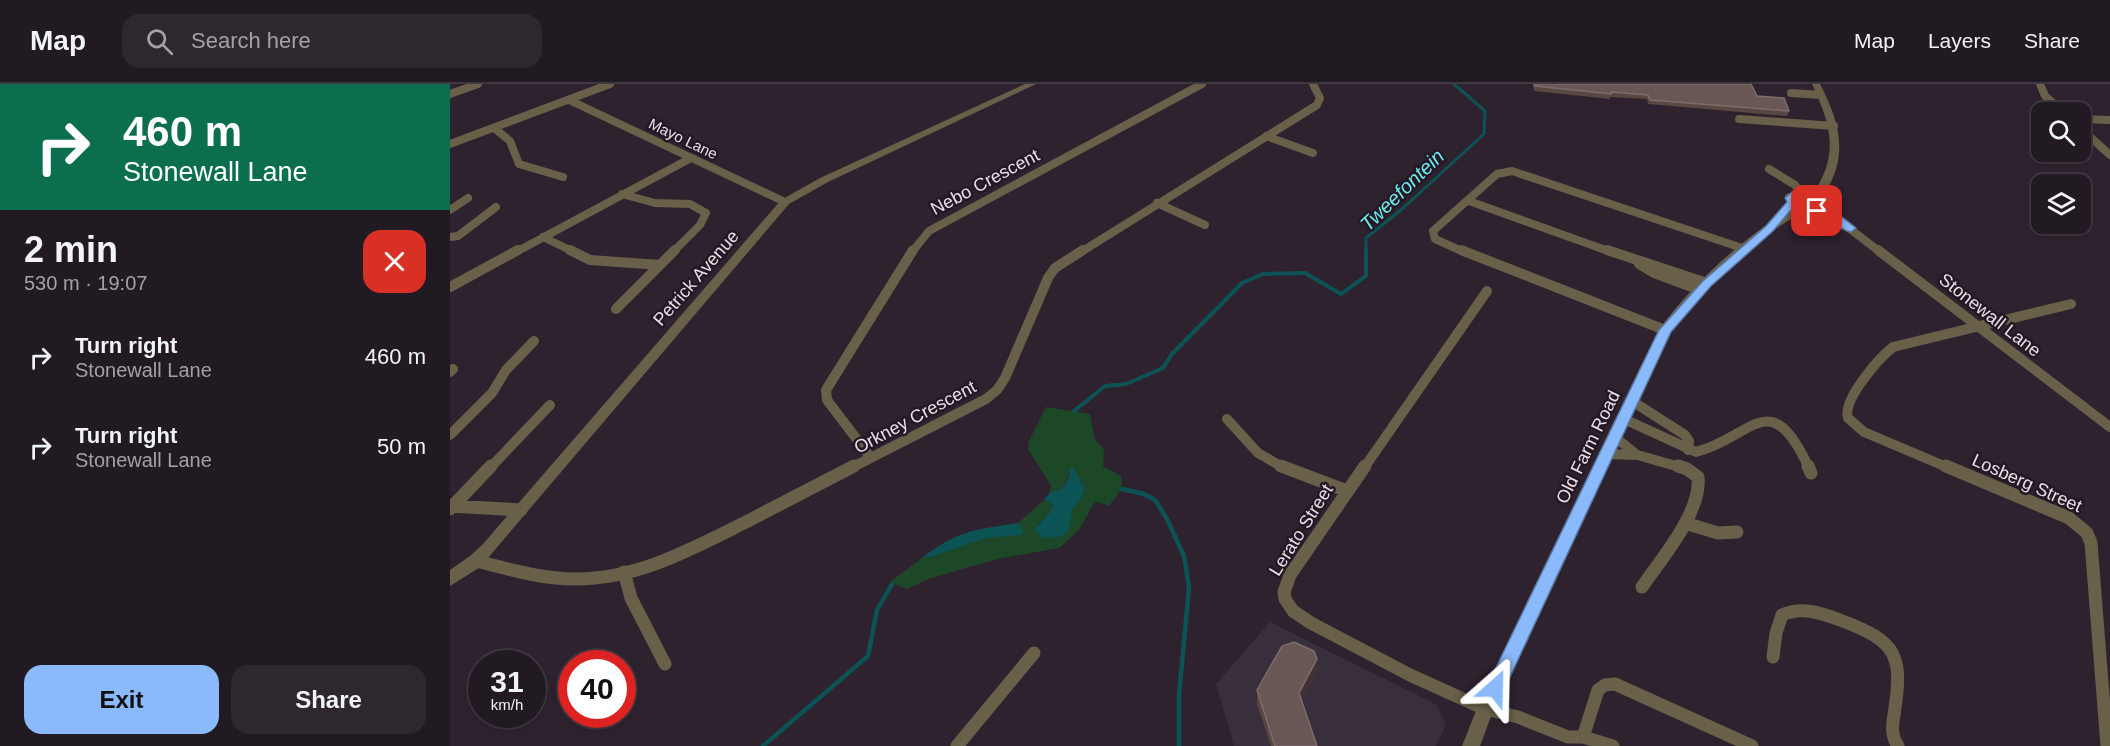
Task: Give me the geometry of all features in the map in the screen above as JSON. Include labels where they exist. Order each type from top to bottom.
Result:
[{"type":"street","points":[[450,94],[478,84]]},
{"type":"street","points":[[450,144],[610,84]]},
{"type":"street","name":"Petrick Avenue","points":[[450,579],[476,561],[785,202],[824,180],[1032,84]]},
{"type":"street","name":"Nebo Crescent","points":[[871,458],[827,400],[826,390],[920,239],[928,231],[1202,84]]},
{"type":"street","name":"Orkney Crescent","points":[[476,561],[555,578],[579,579],[624,572],[684,555],[995,393],[1005,378],[1048,278],[1055,268],[1319,104],[1320,98],[1313,84]]},
{"type":"street","name":"Old Farm Road","points":[[1471,746],[1485,709],[1665,330],[1704,287],[1745,249],[1769,228],[1794,214],[1805,200],[1826,181],[1836,150],[1834,126],[1816,84]]},
{"type":"street","points":[[2040,84],[2045,96],[2052,102]]},
{"type":"street","points":[[1791,93],[1821,95]]},
{"type":"street","name":"Mayo Lane","points":[[569,100],[785,202]]},
{"type":"street","points":[[1739,119],[1834,126]]},
{"type":"street","points":[[2091,119],[2110,120]]},
{"type":"street","points":[[494,128],[510,141],[519,164],[563,177]]},
{"type":"street","points":[[1266,136],[1313,153]]},
{"type":"street","points":[[2091,138],[2110,155]]},
{"type":"street","points":[[450,287],[691,158]]},
{"type":"street","points":[[1665,330],[1435,238],[1433,233],[1497,174],[1512,171],[1745,249]]},
{"type":"street","points":[[616,309],[705,219],[705,210],[693,205],[657,203],[622,194]]},
{"type":"street","points":[[450,210],[468,198]]},
{"type":"street","name":"Stonewall Lane","points":[[1805,200],[1851,228],[2110,428]]},
{"type":"street","points":[[1469,201],[1634,260],[1654,273],[1704,287]]},
{"type":"street","points":[[1157,203],[1205,225]]},
{"type":"street","points":[[450,237],[458,236],[496,207]]},
{"type":"street","points":[[543,237],[590,260],[660,265]]},
{"type":"street","name":"Lerato Street","points":[[1485,709],[1410,675],[1296,615],[1287,606],[1284,597],[1287,578],[1486,291]]},
{"type":"street","points":[[1978,326],[2071,304]]},
{"type":"street","name":"Losberg Street","points":[[1978,326],[1901,344],[1886,351],[1845,408],[1846,416],[1854,425],[1875,437],[2069,518],[2087,533],[2091,543],[2107,746]]},
{"type":"street","points":[[450,435],[492,393],[512,363],[534,341]]},
{"type":"street","points":[[1632,401],[1685,435],[1689,441],[1689,450]]},
{"type":"street","points":[[451,507],[550,405]]},
{"type":"street","points":[[1227,418],[1250,446],[1265,456],[1301,474],[1347,491]]},
{"type":"street","points":[[1624,419],[1696,452],[1714,447],[1754,423],[1771,422],[1789,434],[1798,445],[1811,473]]},
{"type":"street","points":[[1606,454],[1637,455],[1615,437]]},
{"type":"street","points":[[1641,456],[1687,469],[1698,477],[1700,489],[1685,523],[1642,587]]},
{"type":"street","points":[[451,507],[521,510]]},
{"type":"street","points":[[1685,523],[1718,533],[1737,532]]},
{"type":"street","points":[[624,572],[631,598],[665,664]]},
{"type":"street","points":[[1773,657],[1776,633],[1782,615],[1790,611],[1814,612],[1886,642],[1897,660],[1892,731],[1893,739],[1898,746]]},
{"type":"street","points":[[957,746],[1034,653]]},
{"type":"street","points":[[1583,737],[1598,690],[1605,685],[1614,684],[1752,746]]},
{"type":"street","points":[[1485,709],[1518,717],[1568,737],[1583,737],[1613,746]]},
{"type":"shaded area","points":[[1046,407],[1090,414],[1095,440],[1104,449],[1103,466],[1121,476],[1121,489],[1109,506],[1094,503],[1079,530],[1059,548],[997,559],[931,578],[907,589],[890,582],[922,558],[985,537],[1021,535],[1018,523],[1044,500],[1053,504],[1050,512],[1037,526],[1068,532],[1073,508],[1079,502],[1085,488],[1072,468],[1062,489],[1050,492],[1051,486],[1028,449],[1029,441]]},
{"type":"shaded area","points":[[1073,468],[1085,488],[1079,502],[1073,508],[1068,532],[1056,538],[1041,537],[1035,529],[1050,512],[1053,504],[1044,500],[1050,492],[1062,489],[1069,477],[1070,469]]},
{"type":"shaded area","points":[[1018,523],[1023,532],[1021,535],[985,538],[922,558],[957,536],[990,527]]},
{"type":"shaded area","points":[[1270,622],[1437,705],[1446,725],[1436,746],[1234,746],[1216,684]]},
{"type":"building","points":[[1534,84],[1751,84],[1757,96],[1784,98],[1789,111],[1650,100],[1648,95],[1611,92],[1611,94],[1535,86]]},
{"type":"building","points":[[1294,642],[1314,651],[1317,659],[1299,693],[1317,746],[1275,746],[1257,690],[1282,646]]},
{"type":"waterway","name":"Tweefontein","points":[[1074,411],[1105,386],[1126,384],[1163,368],[1172,354],[1242,283],[1263,274],[1305,273],[1341,294],[1366,276],[1366,238],[1402,209],[1484,134],[1485,111],[1454,84]]},
{"type":"waterway","points":[[1122,489],[1144,494],[1155,500],[1167,519],[1184,556],[1189,587],[1179,696],[1179,746]]},
{"type":"waterway","name":"Tweefontein","points":[[763,746],[868,656],[877,610],[892,584]]},
{"type":"route","points":[[1495,688],[1665,330],[1707,283],[1769,228],[1793,202],[1790,196],[1799,194],[1811,198],[1851,228],[1817,211]]}]
